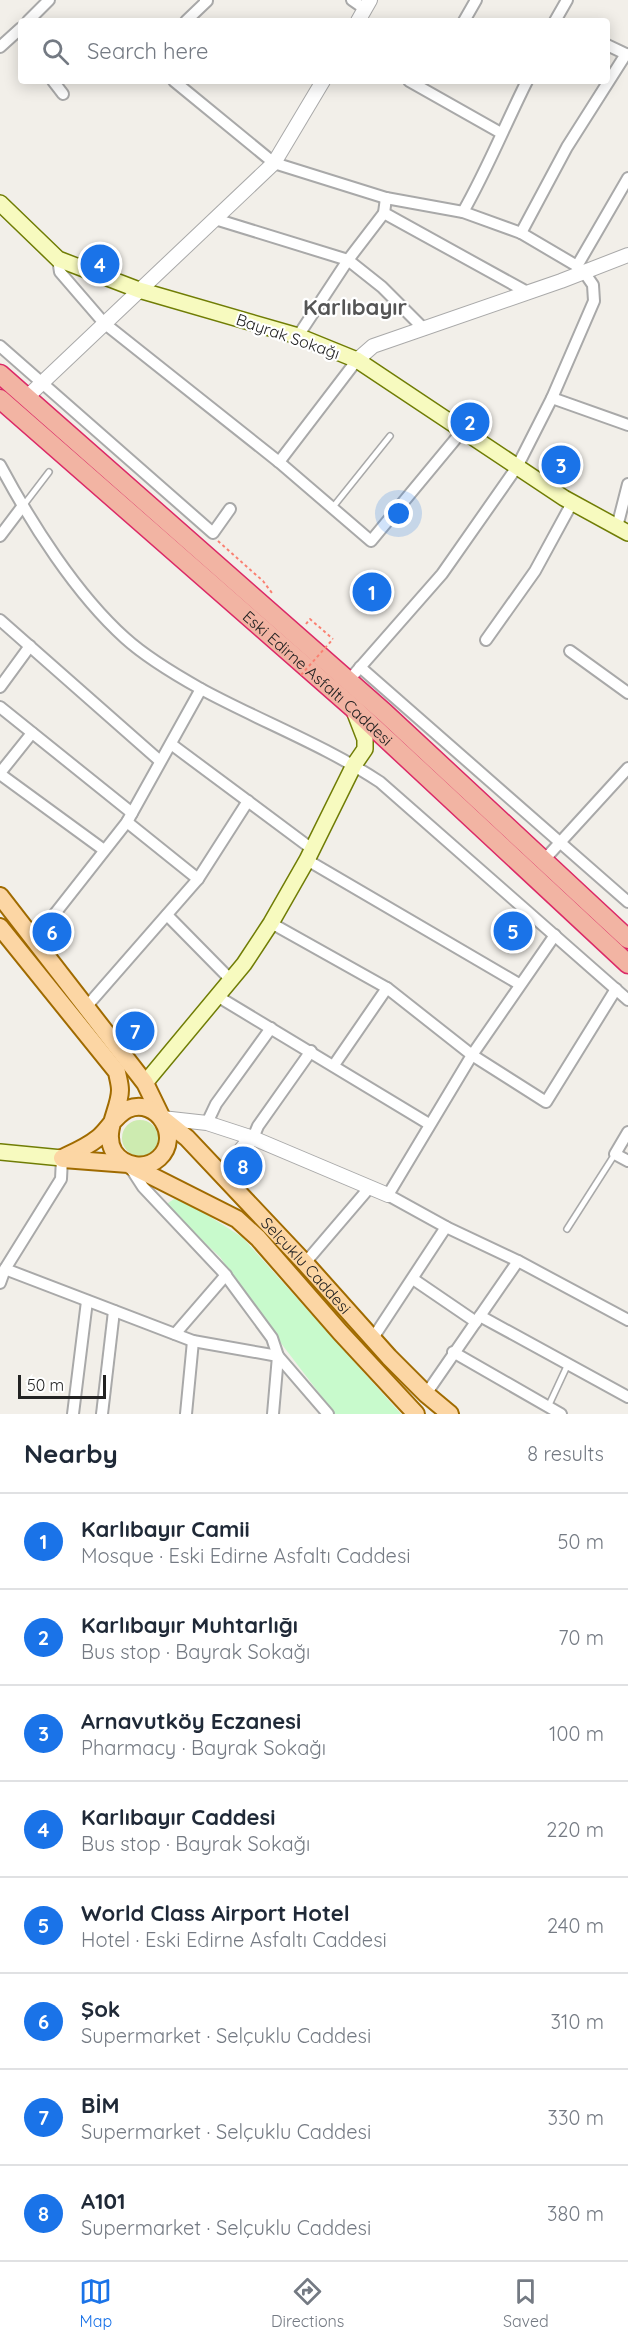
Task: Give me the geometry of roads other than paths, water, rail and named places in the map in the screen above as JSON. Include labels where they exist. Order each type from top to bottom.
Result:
[{"type":"highway","name":"Eski Edirne Asfaltı Caddesi","points":[[0,374],[354,673],[544,860],[628,939]]},
{"type":"highway","name":"Eski Edirne Asfaltı Caddesi","points":[[0,399],[353,708],[628,964]]},
{"type":"main road","name":"Bayrak Sokağı","points":[[0,203],[58,258],[139,290],[298,336],[357,360],[572,503],[623,530]]},
{"type":"main road","points":[[145,1083],[231,980],[271,923],[354,765],[366,748],[353,708]]},
{"type":"main road","points":[[366,748],[381,748],[401,753]]},
{"type":"main road","name":"Selçuklu Caddesi","points":[[0,896],[145,1083],[168,1129],[166,1149],[160,1157],[145,1165],[128,1164]]},
{"type":"main road","name":"Selçuklu Caddesi","points":[[0,927],[117,1072],[120,1091],[110,1133],[115,1153],[128,1164],[237,1219],[258,1238],[347,1340],[416,1414]]},
{"type":"main road","name":"Selçuklu Caddesi","points":[[113,1124],[118,1115],[127,1110],[137,1107],[147,1108],[187,1138],[426,1394],[450,1414]]},
{"type":"main road","points":[[62,1158],[87,1146],[113,1124]]},
{"type":"main road","points":[[0,1152],[128,1164]]},
{"type":"street","points":[[31,18],[49,0]]},
{"type":"street","points":[[189,18],[207,1],[205,0]]},
{"type":"street","points":[[352,0],[364,10]]},
{"type":"street","points":[[466,18],[476,0]]},
{"type":"street","points":[[558,18],[567,0]]},
{"type":"street","points":[[0,47],[18,35]]},
{"type":"street","points":[[610,46],[627,54],[610,80]]},
{"type":"street","points":[[55,84],[63,94]]},
{"type":"street","points":[[178,84],[274,164],[386,198],[463,212],[521,233],[581,269],[593,285],[594,300],[552,398],[517,467],[442,574],[354,673]]},
{"type":"street","points":[[26,398],[274,164],[321,84]]},
{"type":"street","points":[[463,212],[486,171],[501,133],[526,84]]},
{"type":"street","points":[[521,233],[567,147],[608,84]]},
{"type":"street","points":[[426,85],[501,133]]},
{"type":"street","points":[[581,269],[628,178]]},
{"type":"street","points":[[298,336],[348,261],[384,213],[386,198]]},
{"type":"street","points":[[384,213],[527,292]]},
{"type":"street","points":[[215,219],[348,261],[382,287],[424,329]]},
{"type":"street","points":[[279,462],[357,360],[373,346],[527,292],[581,269],[628,255]]},
{"type":"street","points":[[58,258],[60,272],[104,323],[279,462],[371,541],[463,430]]},
{"type":"street","points":[[0,346],[213,533],[230,510]]},
{"type":"street","points":[[552,398],[628,425]]},
{"type":"street","points":[[0,465],[22,507],[82,592],[125,638],[201,689],[354,765],[380,782],[628,1000]]},
{"type":"street","points":[[623,530],[628,484]]},
{"type":"street","points":[[486,640],[535,571],[572,503]]},
{"type":"street","points":[[0,536],[22,507]]},
{"type":"street","points":[[0,620],[160,761]]},
{"type":"street","points":[[0,687],[30,646]]},
{"type":"street","points":[[570,651],[628,693]]},
{"type":"street","name":"Eski Edirne Asfaltı Caddesi","points":[[354,673],[561,842],[628,902]]},
{"type":"street","points":[[35,939],[129,818],[201,689]]},
{"type":"street","points":[[0,707],[33,733],[198,879]]},
{"type":"street","points":[[33,733],[0,773],[104,850]]},
{"type":"street","points":[[171,744],[248,801],[309,854],[519,984]]},
{"type":"street","points":[[544,860],[627,772]]},
{"type":"street","points":[[87,1006],[198,879],[248,801]]},
{"type":"street","points":[[167,915],[231,980]]},
{"type":"street","points":[[271,923],[387,988],[472,1055],[546,1102],[616,989]]},
{"type":"street","points":[[388,1195],[472,1055],[555,934]]},
{"type":"street","points":[[334,1065],[387,988]]},
{"type":"street","points":[[217,996],[429,1124]]},
{"type":"street","points":[[207,1123],[216,1104],[271,1028]]},
{"type":"street","points":[[226,1180],[229,1167],[242,1146],[253,1138],[258,1126],[311,1052]]},
{"type":"street","points":[[162,1118],[207,1123],[253,1138],[370,1186],[628,1320]]},
{"type":"street","points":[[628,1132],[615,1154],[628,1161]]},
{"type":"street","points":[[0,1282],[5,1269],[62,1179],[62,1158]]},
{"type":"street","points":[[128,1164],[143,1187],[226,1275],[272,1338],[278,1356],[328,1414]]},
{"type":"street","points":[[305,1263],[370,1186]]},
{"type":"street","points":[[373,1338],[446,1227]]},
{"type":"street","points":[[426,1394],[518,1261]]},
{"type":"street","points":[[5,1269],[193,1341],[278,1356]]},
{"type":"street","points":[[175,1334],[226,1275]]},
{"type":"street","points":[[413,1279],[478,1319],[628,1397]]},
{"type":"street","points":[[73,1414],[87,1301]]},
{"type":"street","points":[[102,1414],[114,1311]]},
{"type":"street","points":[[186,1414],[193,1341]]},
{"type":"street","points":[[453,1352],[561,1414]]},
{"type":"street","points":[[273,1414],[278,1356]]},
{"type":"lane","points":[[332,508],[390,436]]},
{"type":"lane","points":[[22,507],[49,472]]},
{"type":"lane","points":[[567,1229],[615,1154]]},
{"type":"lane","points":[[548,1407],[568,1364]]},
{"type":"place","name":"Karlıbayır Caddesi","points":[[100,264]]},
{"type":"place","name":"Karlıbayır Muhtarlığı","points":[[470,422]]},
{"type":"place","name":"Arnavutköy Eczanesi","points":[[561,465]]},
{"type":"place","name":"Karlıbayır Camii","points":[[372,592]]},
{"type":"place","name":"World Class Airport Hotel","points":[[513,931]]},
{"type":"place","name":"Şok","points":[[52,932]]},
{"type":"place","name":"BİM","points":[[135,1031]]},
{"type":"place","name":"A101","points":[[243,1166]]},
{"type":"district","name":"Karlıbayır","points":[[355,307]]}]
